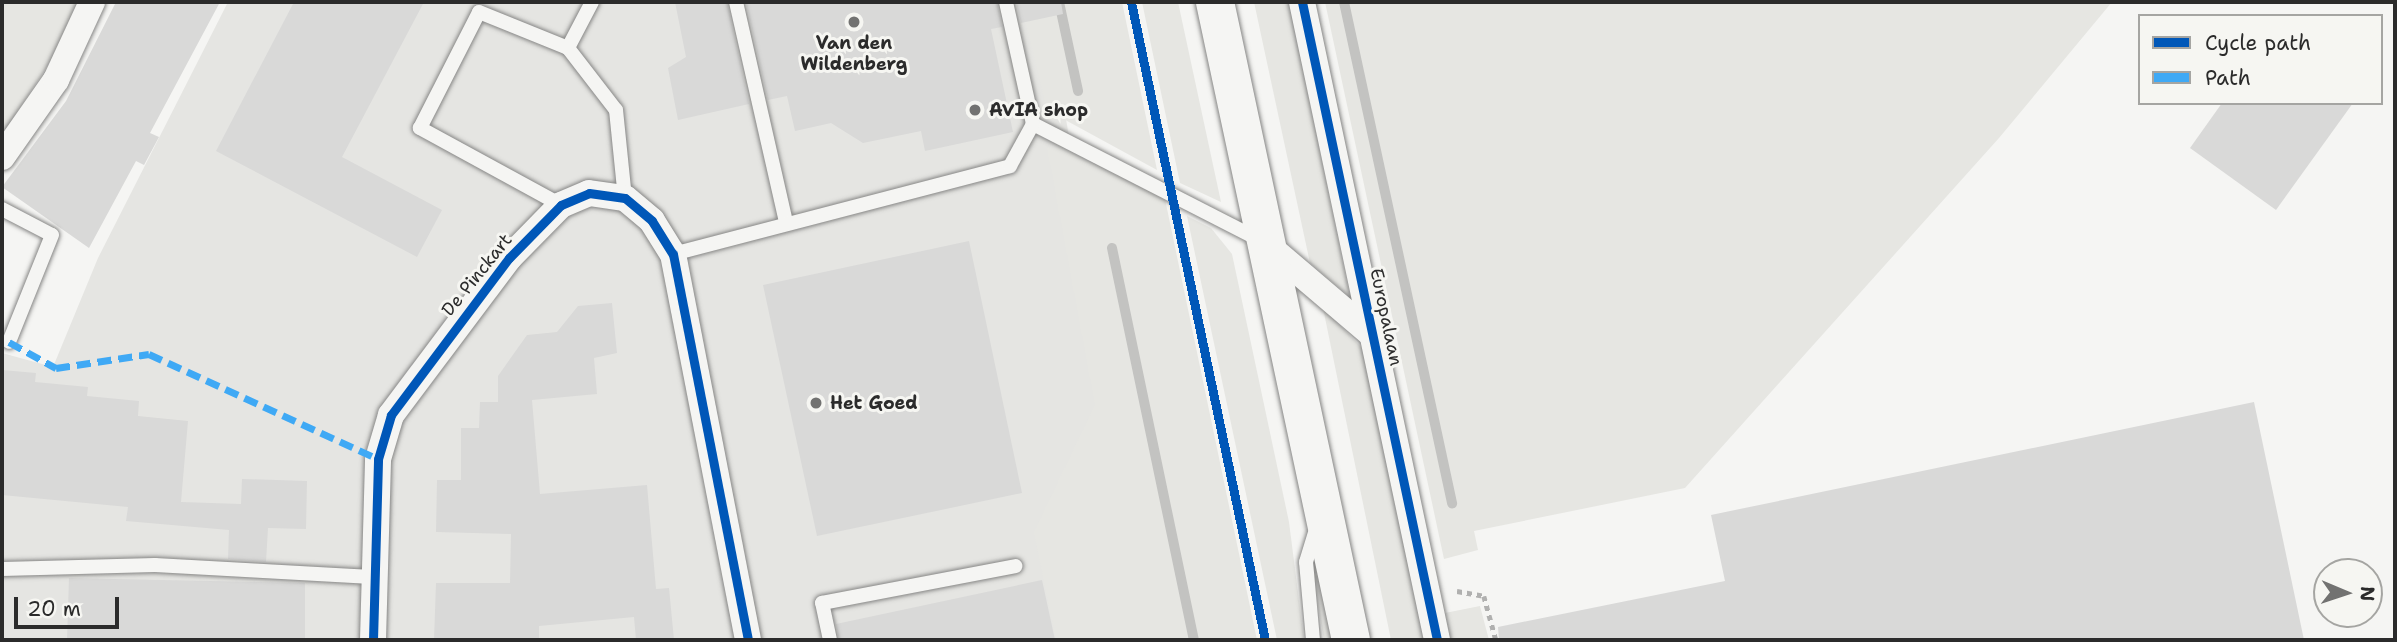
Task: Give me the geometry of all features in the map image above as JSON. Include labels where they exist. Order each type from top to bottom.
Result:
[{"type":"main road","points":[[1215,2],[1352,640]]},
{"type":"street","points":[[2,157],[56,80],[92,2]]},
{"type":"street","name":"Europalaan","points":[[1302,2],[1437,640]]},
{"type":"street","name":"De Pinckart","points":[[373,640],[372,577],[378,459],[391,415],[509,258],[561,205],[589,194],[625,198]]},
{"type":"street","points":[[625,198],[652,221],[673,254],[748,640]]},
{"type":"street","points":[[1267,245],[1374,337]]},
{"type":"lane","points":[[568,48],[592,2]]},
{"type":"lane","points":[[736,2],[786,222]]},
{"type":"lane","points":[[673,254],[786,222],[1010,166],[1033,124],[1006,2]]},
{"type":"lane","points":[[561,205],[420,128],[479,12],[568,48],[616,110],[625,198]]},
{"type":"lane","points":[[1033,124],[1267,245]]},
{"type":"lane","points":[[2,209],[51,235],[9,342]]},
{"type":"lane","points":[[1313,640],[1306,562],[1323,507]]},
{"type":"lane","points":[[2,569],[155,565],[372,577]]},
{"type":"lane","points":[[830,640],[822,603],[1016,566]]},
{"type":"path","points":[[1426,585],[1484,596],[1496,640]]},
{"type":"shaded area","points":[[2,2],[78,2],[56,53],[2,135]]},
{"type":"shaded area","points":[[228,2],[1046,2],[1155,640],[2,640],[2,353],[53,367],[98,258]]},
{"type":"shaded area","points":[[1021,2],[1122,2],[1157,170],[1047,110]]},
{"type":"shaded area","points":[[1142,2],[1178,2],[1221,202],[1180,183]]},
{"type":"shaded area","points":[[1254,2],[1289,2],[1350,297],[1310,263]]},
{"type":"shaded area","points":[[1325,2],[2112,2],[1999,138],[1685,488],[1474,531],[1478,550],[1444,559]]},
{"type":"shaded area","points":[[1047,147],[1069,150],[1165,199],[1257,640],[1056,640],[1034,532],[1095,405]]},
{"type":"shaded area","points":[[1187,216],[1211,228],[1232,254],[1289,522],[1304,640],[1277,640]]},
{"type":"shaded area","points":[[1323,308],[1362,348],[1425,640],[1391,640]]},
{"type":"shaded area","points":[[1320,574],[1334,640],[1324,640],[1313,577]]},
{"type":"shaded area","points":[[1480,606],[1489,640],[1450,640],[1445,613]]},
{"type":"building","points":[[116,2],[220,2],[150,133],[159,137],[144,165],[136,161],[89,248],[2,187],[66,101]]},
{"type":"building","points":[[294,2],[424,2],[342,157],[442,210],[417,257],[216,151]]},
{"type":"building","points":[[675,2],[727,2],[749,104],[678,120],[668,68],[686,57]]},
{"type":"building","points":[[746,2],[997,2],[1002,27],[991,29],[1013,132],[925,151],[921,131],[863,143],[831,123],[795,131],[787,96],[768,100]]},
{"type":"building","points":[[1016,2],[1061,2],[1063,14],[1021,23]]},
{"type":"building","points":[[2221,105],[2352,105],[2276,210],[2190,148]]},
{"type":"building","points":[[969,241],[1022,493],[817,536],[763,285]]},
{"type":"building","points":[[612,303],[617,353],[594,358],[597,394],[532,400],[540,494],[647,485],[656,589],[669,588],[674,640],[636,640],[634,617],[539,626],[539,640],[434,640],[436,583],[510,583],[511,534],[436,532],[437,480],[461,480],[461,428],[479,428],[480,402],[498,402],[498,376],[527,335],[557,332],[578,306]]},
{"type":"building","points":[[2,370],[36,373],[35,382],[88,387],[87,396],[139,401],[138,416],[188,421],[181,502],[241,504],[242,479],[307,481],[306,529],[268,528],[266,562],[228,559],[229,530],[126,521],[128,507],[2,495]]},
{"type":"building","points":[[2254,402],[2304,640],[1499,640],[1498,627],[1725,581],[1711,515]]},
{"type":"building","points":[[69,578],[305,583],[305,640],[67,640]]},
{"type":"building","points":[[1042,580],[1055,640],[839,640],[836,624]]},
{"type":"waterway","points":[[1059,2],[1078,91]]},
{"type":"waterway","points":[[1344,2],[1452,503]]},
{"type":"waterway","points":[[1112,248],[1194,640]]},
{"type":"marked path","points":[[9,342],[56,368],[149,354],[378,459]]},
{"type":"cycle path","points":[[1131,2],[1265,640]]},
{"type":"cycle path","points":[[1302,2],[1437,640]]},
{"type":"cycle path","points":[[373,640],[378,459],[391,415],[509,258],[561,205],[589,193],[625,198],[652,221],[673,254],[748,640]]},
{"type":"place","name":"Van den Wildenberg","points":[[854,22]]},
{"type":"place","name":"AVIA shop","points":[[975,110]]},
{"type":"place","name":"Het Goed","points":[[816,403]]}]
